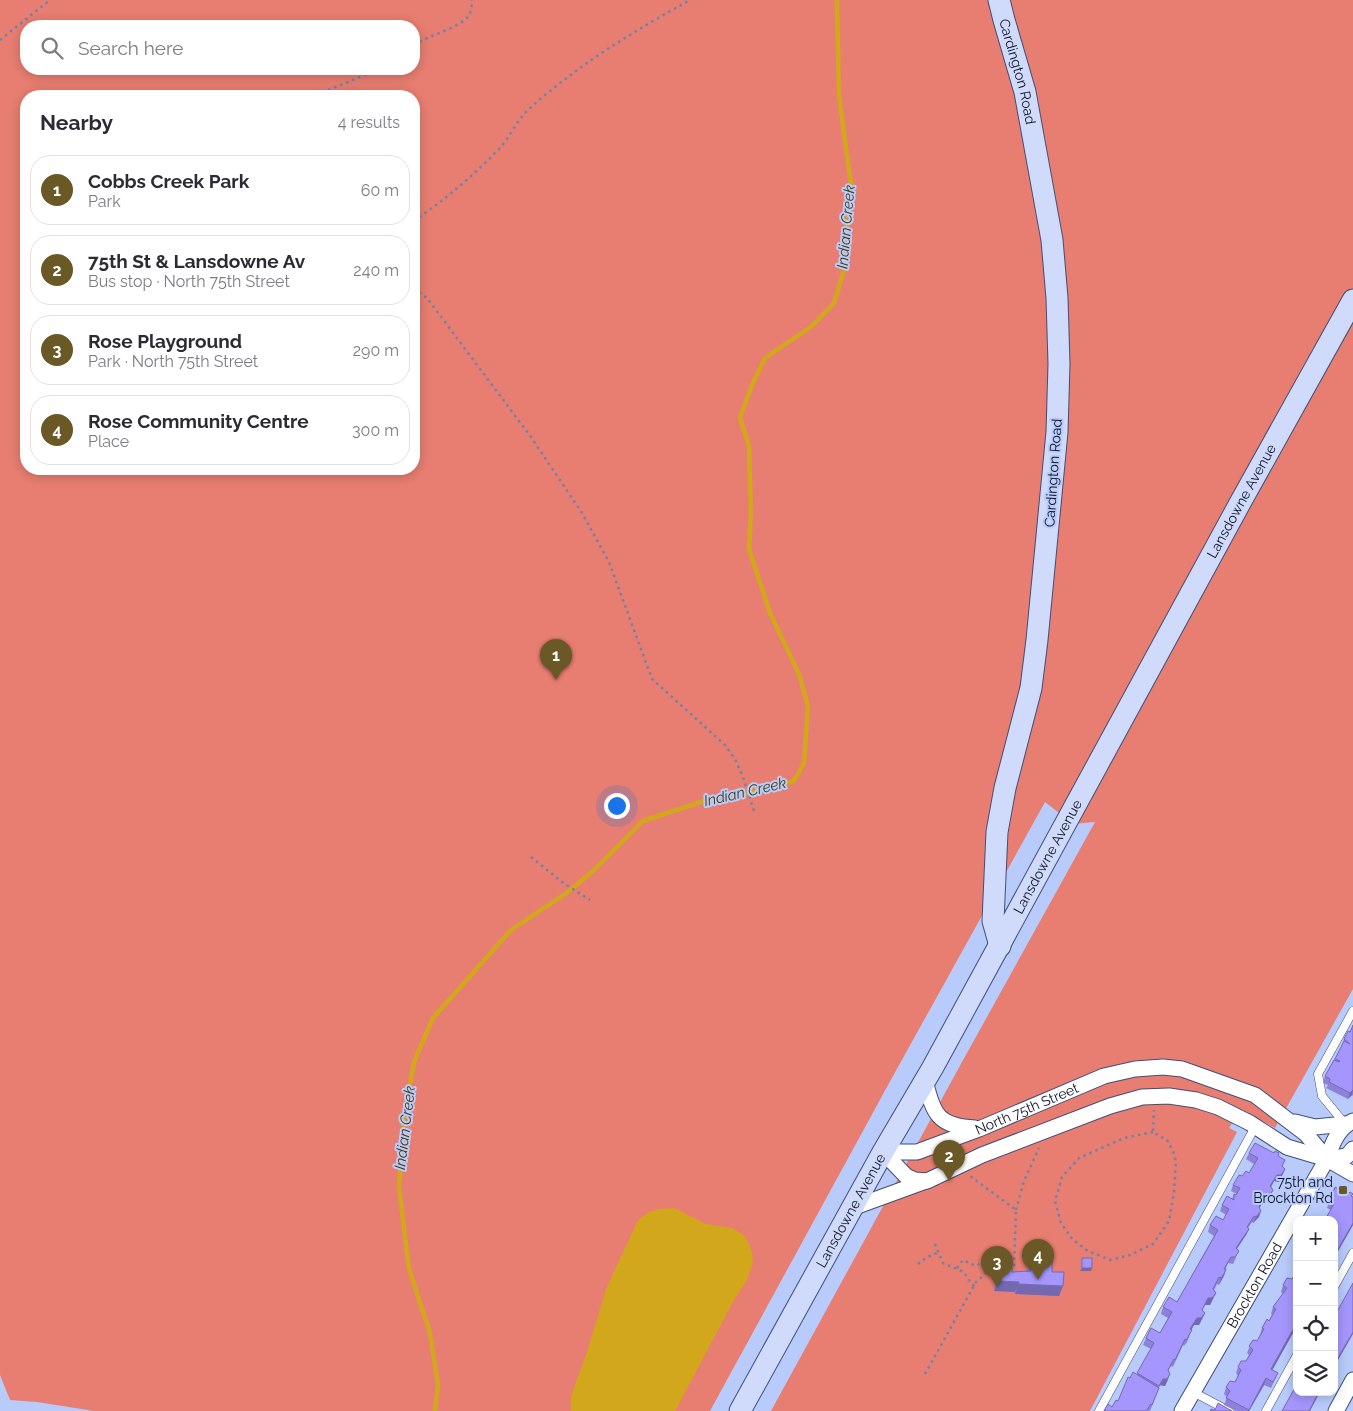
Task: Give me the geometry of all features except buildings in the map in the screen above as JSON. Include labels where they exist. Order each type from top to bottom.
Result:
[{"type":"main road","name":"Cardington Road","points":[[1000,0],[1025,92],[1052,240],[1057,298],[1059,364],[1056,441],[1031,688],[1005,788],[997,832],[993,921],[1000,946]]},
{"type":"main road","name":"Lansdowne Avenue","points":[[740,1411],[883,1152],[1000,946],[1245,494],[1353,300]]},
{"type":"street","name":"North 75th Street","points":[[883,1152],[916,1152],[979,1129],[1104,1076],[1135,1069],[1163,1067],[1182,1069],[1255,1095],[1306,1134],[1327,1159]]},
{"type":"street","points":[[925,1080],[933,1109],[944,1120],[956,1127],[979,1129]]},
{"type":"street","name":"North 75th Street","points":[[852,1208],[927,1180],[982,1156],[1110,1106],[1142,1097],[1154,1096],[1196,1100],[1218,1107],[1287,1147],[1327,1159],[1353,1174]]},
{"type":"street","points":[[1289,1121],[1315,1127],[1349,1122]]},
{"type":"street","name":"Brockton Road","points":[[1182,1411],[1327,1159],[1332,1143],[1349,1122]]},
{"type":"street","points":[[1327,1159],[1347,1156],[1353,1150]]},
{"type":"street","points":[[883,1152],[906,1176],[915,1180],[927,1180]]},
{"type":"street","points":[[1336,1411],[1353,1380]]},
{"type":"lane","points":[[1349,1122],[1322,1096],[1318,1074],[1353,1011]]},
{"type":"lane","points":[[1099,1411],[1255,1127]]},
{"type":"lane","points":[[1338,1280],[1353,1253]]},
{"type":"lane","points":[[1266,1411],[1293,1362]]},
{"type":"lane","points":[[1194,1392],[1229,1411]]},
{"type":"path","points":[[25,20],[50,0]]},
{"type":"path","points":[[420,42],[438,32],[462,23],[470,14],[472,0]]},
{"type":"path","points":[[420,217],[442,202],[500,149],[528,109],[586,64],[643,27],[690,0]]},
{"type":"path","points":[[0,40],[20,24]]},
{"type":"path","points":[[326,90],[365,75]]},
{"type":"path","points":[[420,293],[427,298],[582,512],[609,562],[652,679],[725,745],[735,759],[743,777],[755,814]]},
{"type":"path","points":[[531,857],[562,882],[590,900]]},
{"type":"path","points":[[1154,1096],[1154,1132]]},
{"type":"path","points":[[925,1374],[976,1282],[993,1267],[1014,1267],[1016,1210],[1024,1181],[1047,1131]]},
{"type":"path","points":[[1154,1132],[1167,1140],[1176,1162],[1174,1192],[1169,1221],[1153,1244],[1130,1255],[1110,1260],[1088,1252],[1073,1240],[1061,1223],[1055,1201],[1062,1177],[1079,1158],[1124,1138],[1154,1132]]},
{"type":"path","points":[[958,1166],[1016,1210]]},
{"type":"path","points":[[935,1244],[937,1253],[943,1262],[964,1272],[974,1286]]},
{"type":"path","points":[[918,1264],[927,1257],[937,1253]]},
{"type":"path","points":[[957,1268],[963,1260],[976,1266],[980,1262],[996,1258],[1014,1257]]},
{"type":"shaded area","points":[[0,0],[1353,0],[1353,989],[1275,1128],[1240,1109],[1229,1128],[1237,1132],[1090,1411],[771,1411],[1095,822],[1073,824],[1045,802],[710,1411],[94,1411],[37,1402],[10,1400],[0,1375]]},
{"type":"shaded area","points":[[674,1208],[706,1224],[732,1228],[745,1236],[752,1251],[753,1262],[747,1280],[734,1300],[675,1411],[571,1411],[571,1396],[587,1352],[606,1289],[637,1222],[645,1214],[654,1210]]},
{"type":"waterway","name":"Indian Creek","points":[[435,1411],[438,1385],[430,1333],[409,1269],[399,1187],[404,1116],[414,1062],[433,1018],[511,930],[568,892],[593,871],[643,821],[725,794],[743,794],[794,781],[804,763],[808,706],[799,674],[770,613],[749,549],[751,514],[749,446],[740,418],[752,385],[765,358],[812,326],[834,303],[844,270],[851,184],[839,96],[837,0]]},
{"type":"place","name":"Cobbs Creek Park","points":[[556,680]]},
{"type":"place","name":"75th St & Lansdowne Av","points":[[949,1181]]},
{"type":"place","name":"75th and Brockton Rd","points":[[1343,1190]]},
{"type":"place","name":"Rose Community Centre","points":[[1038,1280]]},
{"type":"place","name":"Rose Playground","points":[[997,1287]]}]
